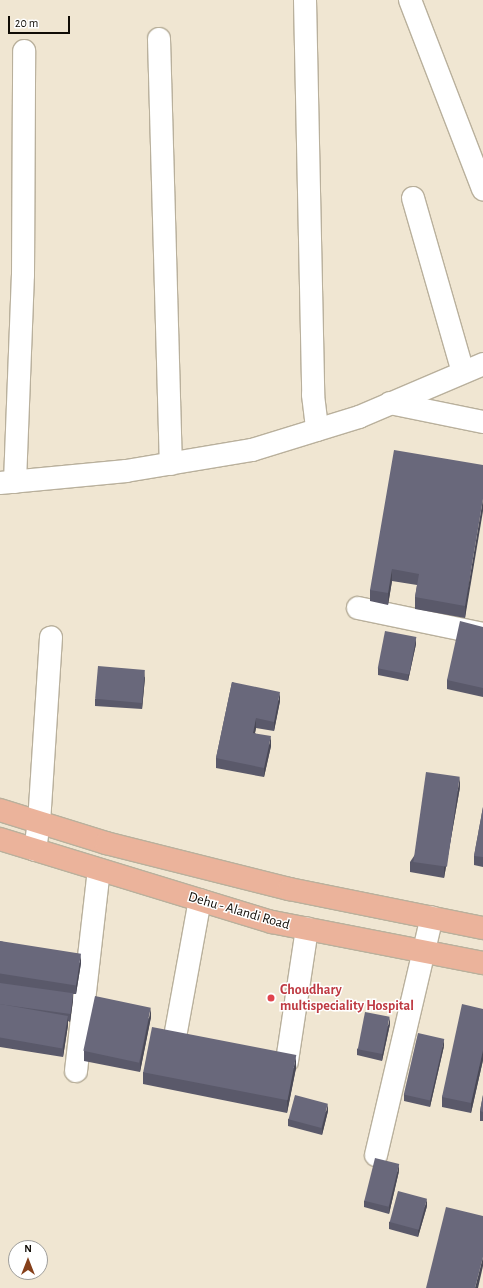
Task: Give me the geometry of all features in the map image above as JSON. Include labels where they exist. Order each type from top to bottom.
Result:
[{"type":"main road","points":[[0,810],[106,843],[289,889],[483,928]]},
{"type":"main road","name":"Dehu - Alandi Road","points":[[0,839],[272,922],[483,963]]},
{"type":"street","points":[[305,0],[313,395],[317,430]]},
{"type":"street","points":[[410,0],[483,189]]},
{"type":"street","points":[[159,40],[171,464]]},
{"type":"street","points":[[24,51],[23,275],[8,482],[126,471],[252,450],[317,430],[390,403],[483,364]]},
{"type":"street","points":[[413,198],[463,372]]},
{"type":"street","points":[[390,403],[483,422]]},
{"type":"street","points":[[358,608],[483,634]]},
{"type":"street","points":[[35,850],[40,822],[51,637]]},
{"type":"street","points":[[76,1070],[99,870]]},
{"type":"street","points":[[175,1037],[200,900]]},
{"type":"street","points":[[376,1155],[432,917]]},
{"type":"street","points":[[287,1060],[307,929]]},
{"type":"building","points":[[394,450],[483,465],[483,499],[465,606],[415,597],[419,574],[392,569],[388,593],[370,590]]},
{"type":"building","points":[[460,621],[483,627],[483,688],[447,680]]},
{"type":"building","points":[[385,631],[416,637],[409,674],[378,668]]},
{"type":"building","points":[[98,666],[145,670],[142,703],[95,699]]},
{"type":"building","points":[[232,682],[280,692],[274,722],[256,718],[253,733],[271,736],[264,768],[216,758]]},
{"type":"building","points":[[426,772],[460,777],[447,867],[413,862]]},
{"type":"building","points":[[483,807],[483,857],[474,856]]},
{"type":"building","points":[[0,941],[81,954],[76,985],[0,973]]},
{"type":"building","points":[[0,983],[73,993],[70,1014],[0,1004]]},
{"type":"building","points":[[95,996],[151,1008],[139,1063],[83,1051]]},
{"type":"building","points":[[0,1004],[68,1016],[62,1048],[0,1038]]},
{"type":"building","points":[[462,1004],[483,1009],[483,1050],[471,1103],[442,1097]]},
{"type":"building","points":[[365,1012],[390,1017],[382,1054],[358,1049]]},
{"type":"building","points":[[152,1027],[296,1055],[288,1100],[143,1072]]},
{"type":"building","points":[[418,1033],[444,1039],[430,1100],[404,1094]]},
{"type":"building","points":[[295,1095],[328,1104],[321,1128],[289,1119]]},
{"type":"building","points":[[483,1095],[483,1112],[480,1111]]},
{"type":"building","points":[[375,1158],[399,1164],[389,1207],[364,1201]]},
{"type":"building","points":[[398,1191],[427,1199],[419,1230],[390,1222]]},
{"type":"building","points":[[446,1207],[483,1216],[483,1257],[475,1288],[426,1288]]},
{"type":"place","name":"Choudhary multispeciality Hospital","points":[[271,998]]}]
